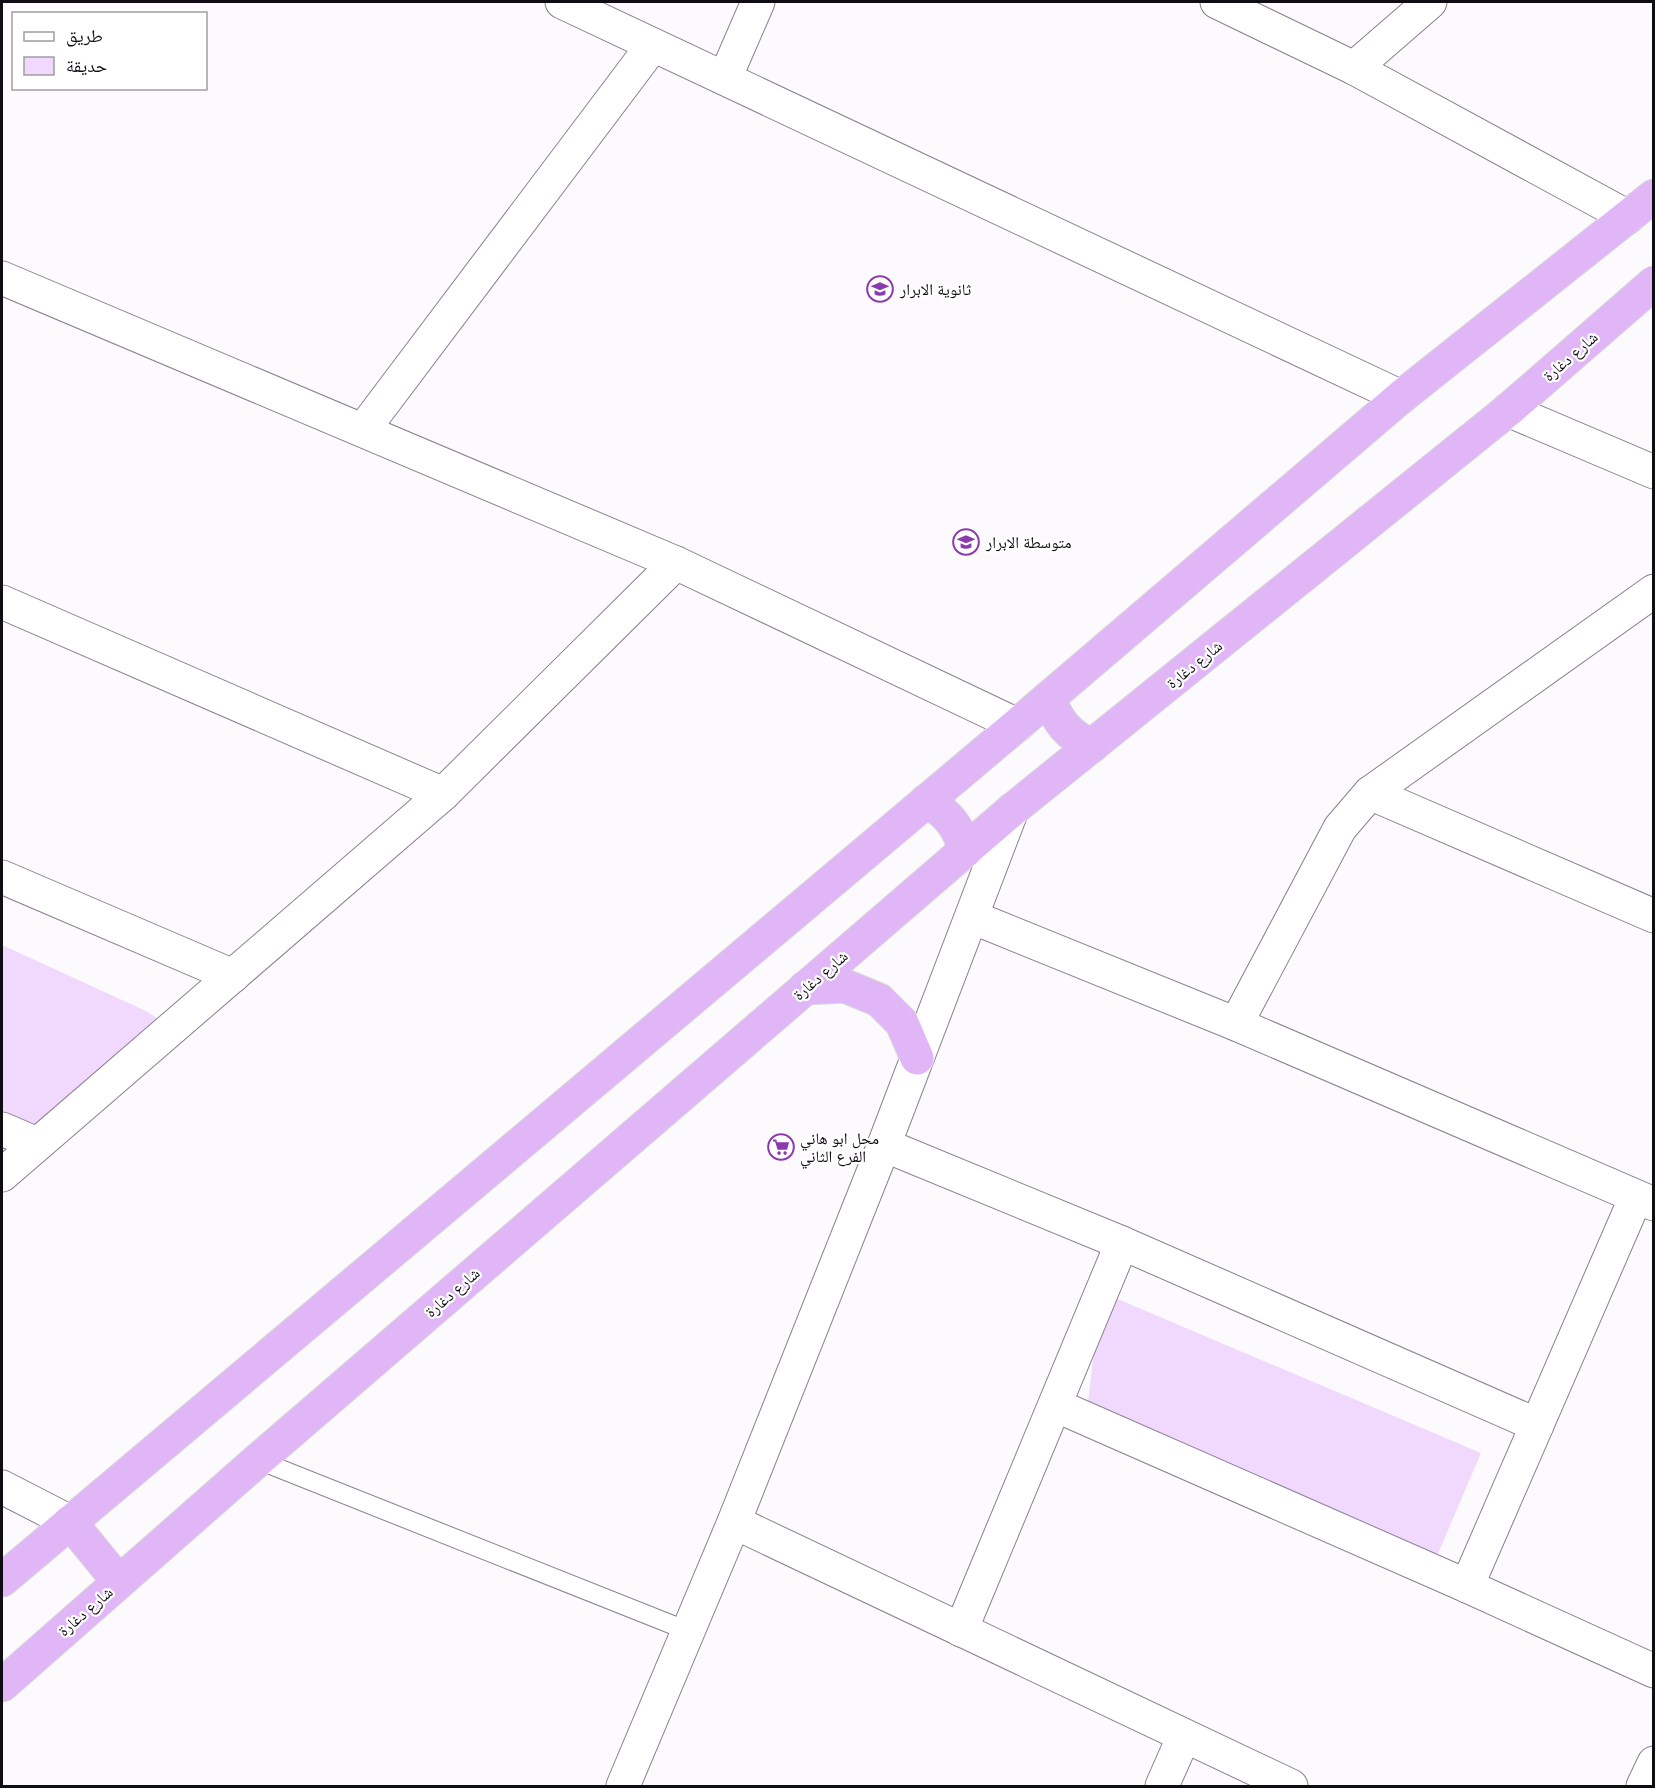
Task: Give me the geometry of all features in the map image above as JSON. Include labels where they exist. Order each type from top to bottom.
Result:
[{"type":"highway","points":[[2,1580],[1049,698],[1401,398],[1653,196]]},
{"type":"highway","name":"شارع دغارة","points":[[2,1684],[258,1460],[1012,810],[1508,410],[1653,283]]},
{"type":"highway","points":[[1049,698],[1055,714],[1065,728],[1078,740],[1092,746]]},
{"type":"highway","points":[[926,801],[940,809],[953,822],[962,837],[965,850]]},
{"type":"highway","points":[[805,988],[845,986],[879,1000],[902,1023],[917,1058]]},
{"type":"highway","points":[[70,1522],[119,1582]]},
{"type":"street","points":[[562,2],[1401,398]]},
{"type":"street","points":[[725,78],[758,2]]},
{"type":"street","points":[[1217,2],[1354,68],[1628,218]]},
{"type":"street","points":[[1354,68],[1430,2]]},
{"type":"street","points":[[363,430],[653,45]]},
{"type":"street","points":[[2,278],[676,563],[1017,725]]},
{"type":"street","points":[[1508,410],[1653,472]]},
{"type":"street","points":[[2,1175],[443,794],[676,563]]},
{"type":"street","points":[[1236,1024],[1340,828],[1370,793],[1653,591]]},
{"type":"street","points":[[2,602],[443,794]]},
{"type":"street","points":[[1370,793],[1653,916]]},
{"type":"street","points":[[627,1785],[884,1145],[1012,810]]},
{"type":"street","points":[[2,877],[233,976]]},
{"type":"street","points":[[972,916],[1236,1024],[1645,1201],[1537,1425],[1467,1586]]},
{"type":"street","points":[[2,1129],[37,1144]]},
{"type":"street","points":[[884,1145],[1122,1243],[1537,1425]]},
{"type":"street","points":[[961,1630],[1122,1243]]},
{"type":"street","points":[[1054,1405],[1467,1586],[1653,1671]]},
{"type":"street","points":[[2,1487],[70,1522]]},
{"type":"street","points":[[734,1522],[1291,1786]]},
{"type":"street","points":[[1162,1786],[1184,1736]]},
{"type":"street","points":[[1642,1786],[1653,1763]]},
{"type":"lane","points":[[258,1460],[688,1631]]},
{"type":"green space","points":[[2,945],[146,1011],[172,1028],[37,1144],[2,1125]]},
{"type":"green space","points":[[1101,1292],[1481,1453],[1431,1570],[1086,1419]]},
{"type":"place","name":"ثانوية الابرار","points":[[880,289]]},
{"type":"place","name":"متوسطة الابرار","points":[[966,542]]},
{"type":"place","name":"محل ابو هاني الفرع الثاني","points":[[781,1147]]}]
